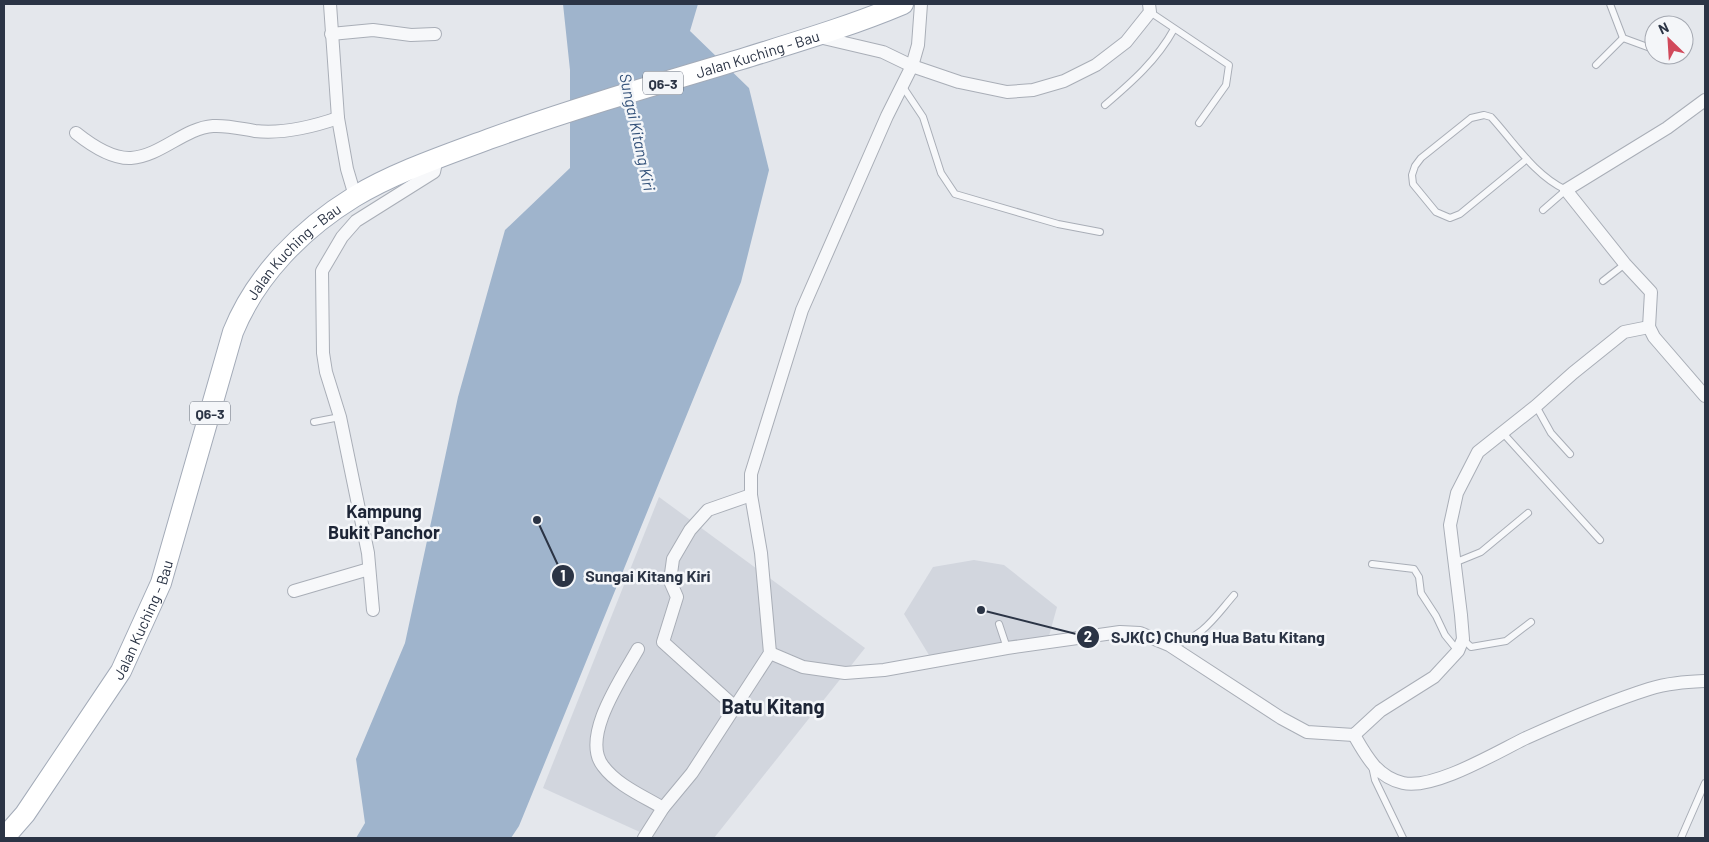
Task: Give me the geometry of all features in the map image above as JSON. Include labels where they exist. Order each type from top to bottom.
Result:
[{"type":"main road","name":"Jalan Kuching - Bau","points":[[4,838],[25,814],[121,671],[161,583],[230,342],[241,312],[279,258],[308,231],[355,196],[437,158],[547,118],[814,36],[895,5]]},
{"type":"street","points":[[330,4],[338,118],[345,160],[355,196]]},
{"type":"street","points":[[644,838],[663,808],[692,773],[770,653],[761,553],[751,495],[751,474],[802,310],[887,116],[912,66],[918,46],[921,4]]},
{"type":"street","points":[[814,36],[883,52],[912,66],[960,82],[1007,92],[1033,90],[1064,81],[1096,65],[1126,42],[1149,8]]},
{"type":"street","points":[[331,34],[373,30],[411,35],[434,34]]},
{"type":"street","points":[[1705,100],[1667,128],[1566,190],[1624,264],[1651,292],[1649,327],[1654,338],[1705,396]]},
{"type":"street","points":[[76,133],[104,152],[130,158],[146,154],[180,137],[212,126],[257,131],[279,131],[302,128],[338,118]]},
{"type":"street","points":[[373,610],[368,553],[340,417],[326,372],[322,271],[342,237],[356,221],[434,172],[437,158]]},
{"type":"street","points":[[770,653],[803,667],[845,674],[884,670],[1007,648],[1120,632],[1140,633],[1169,645],[1281,718],[1307,732],[1354,735],[1380,711],[1434,677],[1460,645],[1450,525],[1457,493],[1478,452],[1624,332],[1649,327]]},
{"type":"street","points":[[735,707],[663,642],[677,597],[670,581],[673,559],[690,530],[708,510],[751,495]]},
{"type":"street","points":[[294,591],[369,569]]},
{"type":"street","points":[[638,649],[603,713],[597,732],[596,751],[601,764],[612,776],[663,808]]},
{"type":"street","points":[[1354,735],[1372,765],[1385,776],[1402,783],[1425,783],[1528,738],[1651,688],[1705,681]]},
{"type":"lane","points":[[1610,4],[1623,38],[1644,46]]},
{"type":"lane","points":[[1149,8],[1174,29],[1228,66],[1226,85],[1199,123]]},
{"type":"lane","points":[[1105,105],[1150,64],[1165,46],[1174,29]]},
{"type":"lane","points":[[1596,65],[1623,38]]},
{"type":"lane","points":[[903,87],[923,117],[941,173],[955,194],[1058,224],[1100,232]]},
{"type":"lane","points":[[1527,159],[1460,214],[1450,218],[1436,212],[1413,184],[1412,175],[1421,158],[1471,118],[1484,115],[1491,117],[1527,159],[1552,183],[1566,190],[1543,210]]},
{"type":"lane","points":[[1604,281],[1624,264]]},
{"type":"lane","points":[[1536,406],[1551,433],[1570,454]]},
{"type":"lane","points":[[314,422],[340,417]]},
{"type":"lane","points":[[1502,432],[1600,540]]},
{"type":"lane","points":[[1454,563],[1481,552],[1528,513]]},
{"type":"lane","points":[[1372,564],[1414,569],[1419,578],[1424,598],[1436,616],[1445,635],[1460,645],[1471,647],[1506,641],[1531,622]]},
{"type":"lane","points":[[1169,645],[1188,642],[1205,629],[1234,595]]},
{"type":"lane","points":[[999,624],[1007,648]]},
{"type":"lane","points":[[1372,765],[1375,780],[1403,838]]},
{"type":"lane","points":[[1681,838],[1705,783]]},
{"type":"shaded area","points":[[659,497],[865,648],[714,838],[653,838],[543,788]]},
{"type":"shaded area","points":[[974,560],[1004,565],[1057,607],[1049,636],[929,655],[904,614],[933,567]]},
{"type":"water","name":"Sungai Kitang Kiri","points":[[563,4],[698,4],[690,31],[749,88],[769,170],[741,282],[519,826],[511,838],[356,838],[365,823],[356,759],[405,643],[458,397],[505,230],[570,168],[570,70]]},
{"type":"place","name":"Sungai Kitang Kiri","points":[[537,520]]},
{"type":"place","name":"SJK(C) Chung Hua Batu Kitang","points":[[981,610]]},
{"type":"district","name":"Kampung Bukit Panchor","points":[[384,521]]},
{"type":"district","name":"Batu Kitang","points":[[773,706]]}]
